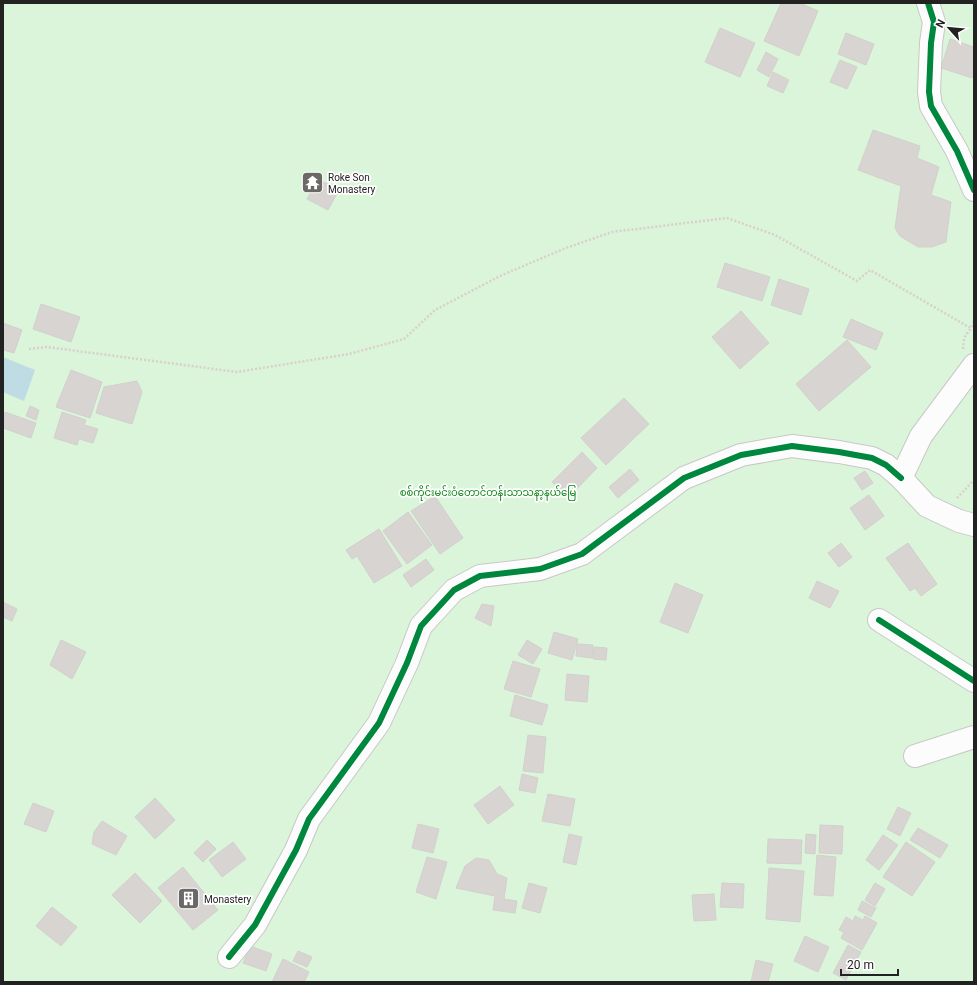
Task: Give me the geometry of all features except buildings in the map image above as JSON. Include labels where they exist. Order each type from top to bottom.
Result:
[{"type":"street","points":[[928,3],[934,22],[931,43],[929,92],[931,106],[957,151],[974,190]]},
{"type":"street","points":[[901,478],[921,436],[974,365]]},
{"type":"street","points":[[229,956],[255,924],[296,850],[309,819],[379,723],[407,663],[421,626],[454,590],[480,576],[540,569],[582,554],[684,478],[741,455],[792,446],[872,458],[886,465],[901,478],[927,506],[959,522],[974,524]]},
{"type":"street","points":[[879,620],[974,681]]},
{"type":"street","points":[[915,756],[974,737]]},
{"type":"path","points":[[29,349],[47,347],[237,372],[349,354],[404,340],[435,310],[502,274],[566,248],[612,232],[727,218],[775,235],[857,281],[870,270],[971,328],[974,321]]},
{"type":"green space","name":"စစ်ကိုင်းမင်းဝံတောင်တန်းသာသနာ့နယ်မြေ","points":[[3,3],[974,3],[974,982],[3,982]]},
{"type":"water","points":[[3,357],[35,370],[24,401],[3,392]]},
{"type":"cycle path","points":[[928,3],[934,22],[931,43],[929,92],[931,106],[957,151],[974,190]]},
{"type":"cycle path","points":[[229,957],[255,925],[296,850],[309,819],[379,723],[407,663],[421,626],[454,590],[480,576],[540,569],[582,554],[684,478],[741,455],[792,446],[839,452],[872,458],[886,465],[901,478]]},
{"type":"cycle path","points":[[879,620],[974,681]]},
{"type":"place","name":"Roke Son Monastery","points":[[312,183]]},
{"type":"place","name":"Monastery","points":[[188,899]]}]
